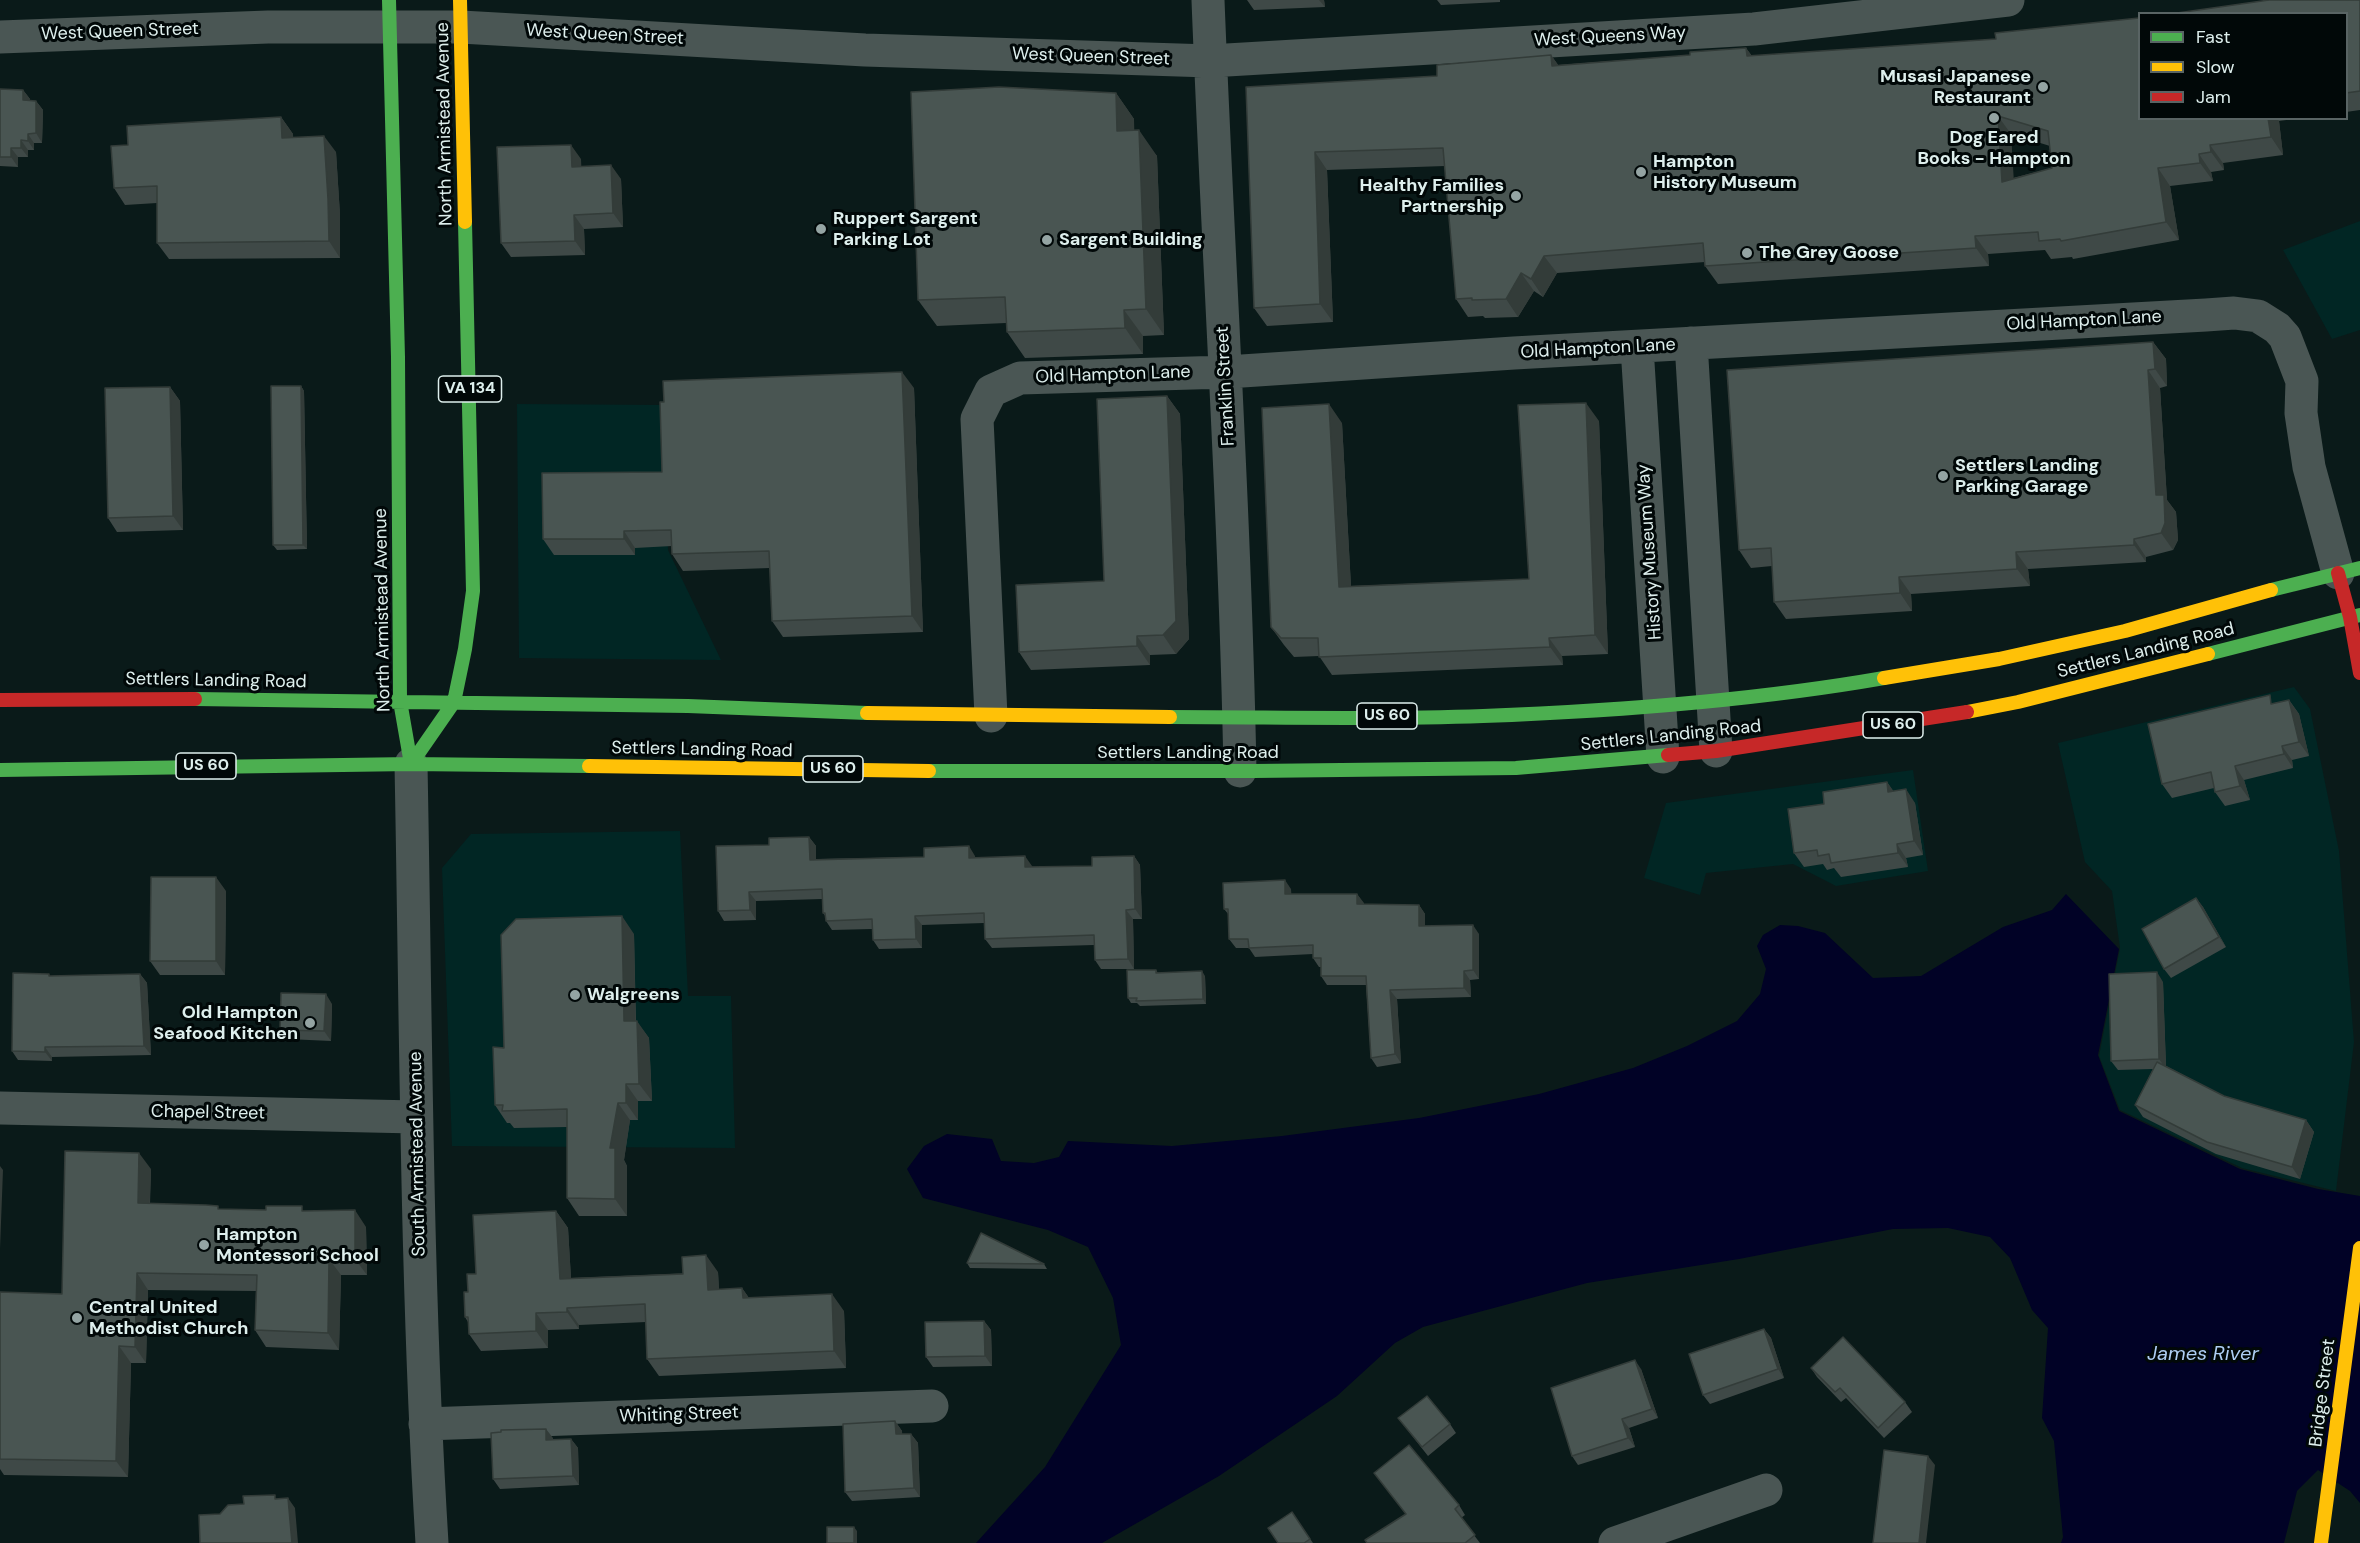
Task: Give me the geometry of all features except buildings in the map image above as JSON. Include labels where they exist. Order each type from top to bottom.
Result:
[{"type":"main road","name":"North Armistead Avenue","points":[[411,764],[453,702],[465,649],[473,591],[461,13]]},
{"type":"main road","name":"North Armistead Avenue","points":[[390,14],[398,357],[400,701],[411,764]]},
{"type":"main road","name":"Settlers Landing Road","points":[[0,699],[400,701],[688,706],[992,716],[1480,716],[1597,711],[1816,690],[1999,659],[2125,631],[2349,570]]},
{"type":"main road","points":[[2349,570],[2360,674]]},
{"type":"main road","name":"Settlers Landing Road","points":[[0,770],[411,764],[529,767],[1240,771],[1516,768],[1716,751],[1832,735],[2018,702],[2355,616]]},
{"type":"main road","name":"Bridge Street","points":[[2321,1543],[2360,1248]]},
{"type":"street","name":"Franklin Street","points":[[1208,0],[1227,372],[1240,771]]},
{"type":"street","name":"West Queens Way","points":[[1210,62],[1757,14],[2008,0]]},
{"type":"street","name":"West Queen Street","points":[[0,37],[268,27],[390,14],[461,13],[865,50],[1210,62]]},
{"type":"street","name":"Old Hampton Lane","points":[[992,716],[977,419],[991,391],[1020,378],[1227,372],[1691,343],[2225,314],[2258,316],[2277,328],[2285,337],[2302,381],[2301,413],[2309,467],[2349,570]]},
{"type":"street","points":[[1691,343],[1716,751]]},
{"type":"street","name":"History Museum Way","points":[[1637,347],[1663,756]]},
{"type":"street","name":"South Armistead Avenue","points":[[411,764],[416,1117],[425,1424],[432,1543]]},
{"type":"street","name":"Chapel Street","points":[[0,1108],[416,1117]]},
{"type":"street","name":"Whiting Street","points":[[425,1424],[932,1406]]},
{"type":"street","points":[[1616,1543],[1766,1490]]},
{"type":"shaded area","points":[[2360,221],[2360,330],[2332,339],[2283,250]]},
{"type":"shaded area","points":[[517,404],[664,405],[668,550],[721,660],[519,658]]},
{"type":"shaded area","points":[[2294,687],[2310,709],[2339,851],[2354,1042],[2336,1191],[2242,1168],[2120,1110],[2099,1056],[2120,948],[2112,891],[2085,862],[2058,743]]},
{"type":"shaded area","points":[[1913,770],[1928,871],[1836,886],[1793,864],[1706,873],[1700,895],[1644,878],[1666,803]]},
{"type":"shaded area","points":[[680,831],[688,996],[731,996],[735,1148],[452,1146],[442,868],[471,834]]},
{"type":"water","name":"James River","points":[[2066,894],[2119,949],[2098,1055],[2119,1111],[2240,1169],[2318,1189],[2360,1196],[2360,1503],[2350,1491],[2318,1470],[2297,1491],[2284,1543],[2061,1543],[2063,1537],[2054,1441],[2042,1418],[2048,1328],[2032,1310],[2010,1258],[1990,1237],[1948,1228],[1893,1229],[1739,1259],[1587,1283],[1423,1327],[1395,1343],[1337,1396],[1219,1476],[1102,1543],[976,1543],[1045,1467],[1121,1345],[1113,1298],[1088,1247],[1048,1230],[923,1198],[907,1169],[924,1146],[947,1134],[992,1139],[1001,1161],[1034,1163],[1059,1157],[1068,1141],[1172,1146],[1282,1136],[1419,1118],[1539,1094],[1633,1068],[1687,1046],[1737,1021],[1760,994],[1766,969],[1757,946],[1763,935],[1780,925],[1798,926],[1825,933],[1873,978],[1921,976],[2003,927],[2052,910]]},
{"type":"traffic: fast","points":[[389,0],[398,357],[400,701],[411,764]]},
{"type":"traffic: fast","points":[[411,764],[454,702],[465,649],[473,591],[465,222]]},
{"type":"traffic: fast","points":[[2271,590],[2360,568]]},
{"type":"traffic: fast","points":[[2208,654],[2360,615]]},
{"type":"traffic: fast","points":[[1170,717],[1405,718],[1584,711],[1734,699],[1884,678]]},
{"type":"traffic: fast","points":[[195,699],[688,706],[867,713]]},
{"type":"traffic: fast","points":[[929,771],[1516,768],[1668,755]]},
{"type":"traffic: fast","points":[[0,770],[411,764],[589,766]]},
{"type":"traffic: slow","points":[[460,0],[465,222]]},
{"type":"traffic: slow","points":[[1884,678],[1999,659],[2125,631],[2271,590]]},
{"type":"traffic: slow","points":[[1967,712],[2018,702],[2208,654]]},
{"type":"traffic: slow","points":[[867,713],[1170,717]]},
{"type":"traffic: slow","points":[[589,766],[929,771]]},
{"type":"traffic: slow","points":[[2321,1543],[2360,1248]]},
{"type":"traffic: jam","points":[[2338,573],[2350,617],[2360,673]]},
{"type":"traffic: jam","points":[[0,700],[195,699]]},
{"type":"traffic: jam","points":[[1668,755],[1716,751],[1967,712]]},
{"type":"place","name":"Musasi Japanese Restaurant","points":[[2043,87]]},
{"type":"place","name":"Dog Eared Books - Hampton","points":[[1994,118]]},
{"type":"place","name":"Hampton History Museum","points":[[1641,172]]},
{"type":"place","name":"Healthy Families Partnership","points":[[1516,196]]},
{"type":"place","name":"Ruppert Sargent Parking Lot","points":[[821,229]]},
{"type":"place","name":"Sargent Building","points":[[1047,240]]},
{"type":"place","name":"The Grey Goose","points":[[1747,253]]},
{"type":"place","name":"Settlers Landing Parking Garage","points":[[1943,476]]},
{"type":"place","name":"Walgreens","points":[[575,995]]},
{"type":"place","name":"Old Hampton Seafood Kitchen","points":[[310,1023]]},
{"type":"place","name":"Hampton Montessori School","points":[[204,1245]]},
{"type":"place","name":"Central United Methodist Church","points":[[77,1318]]}]
